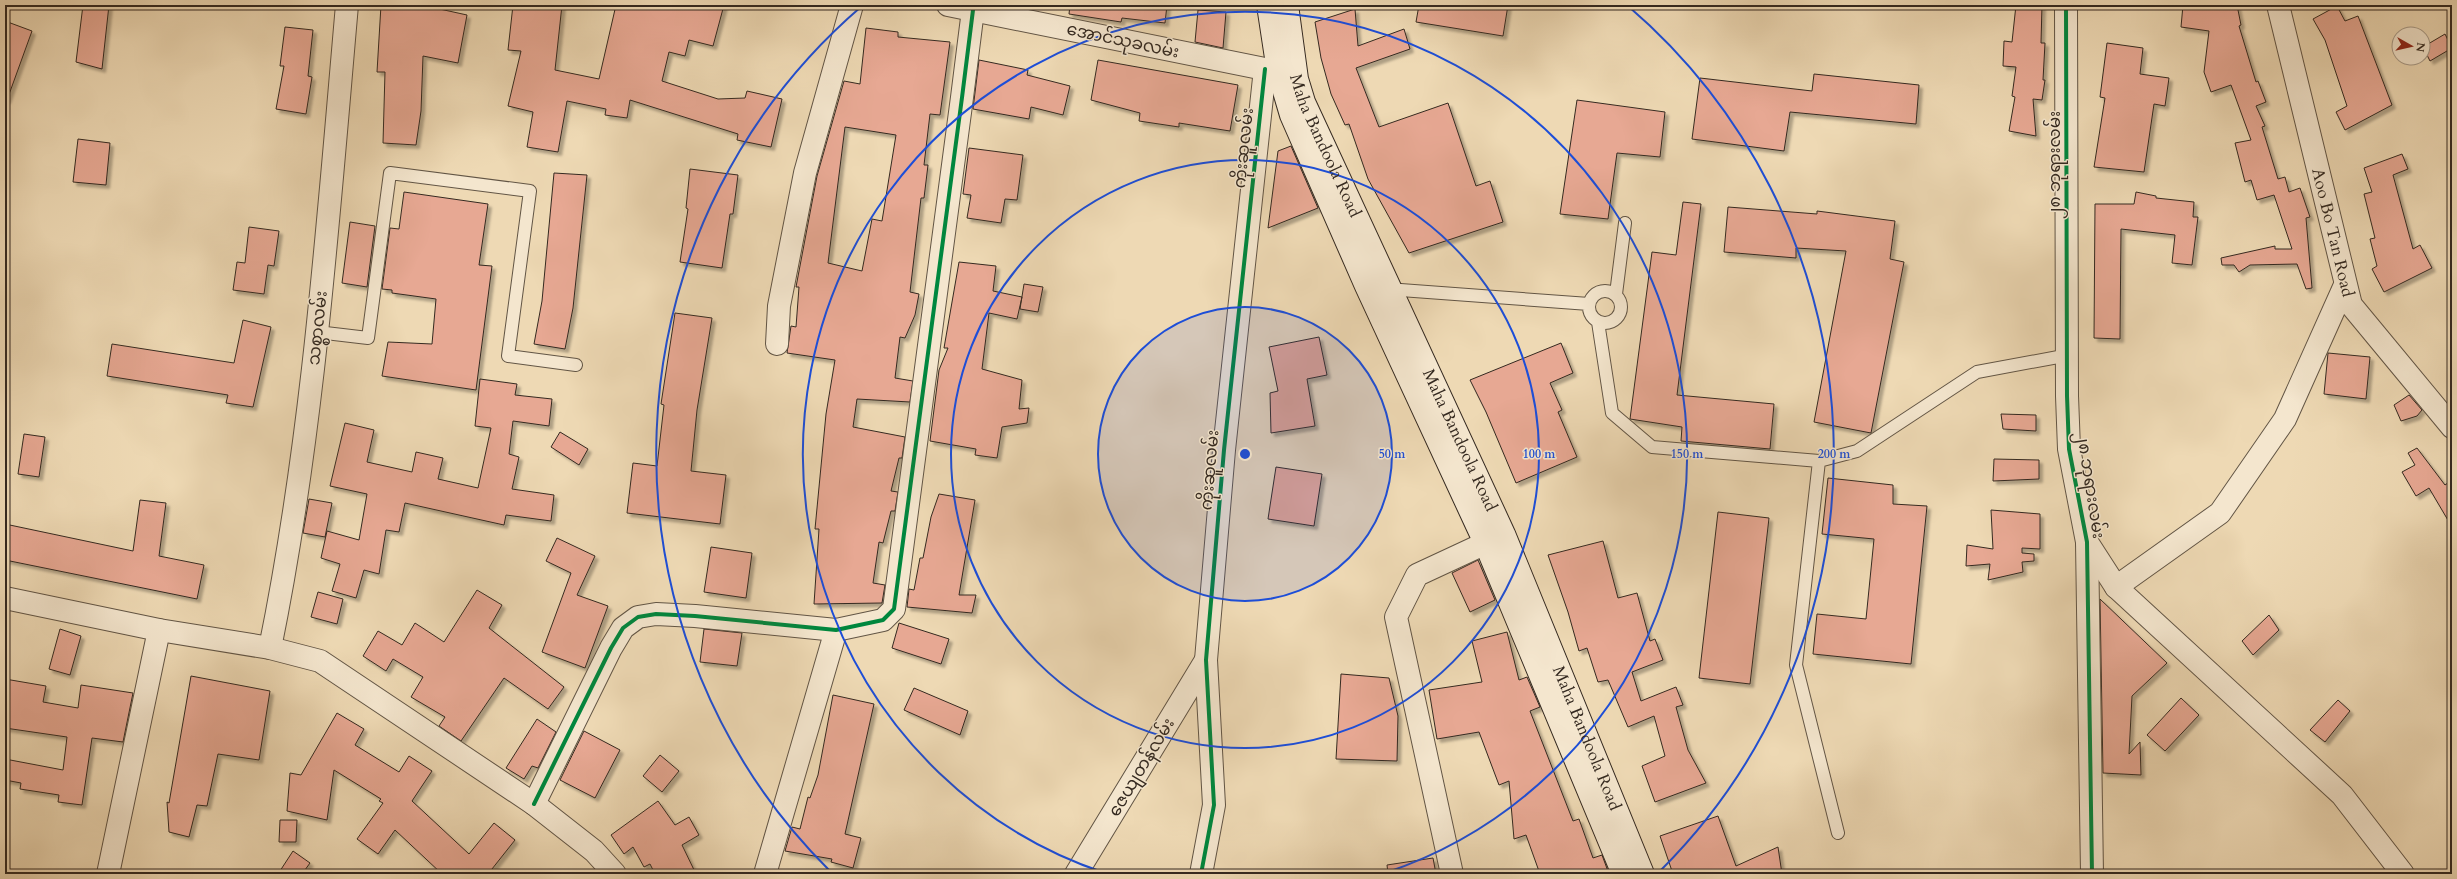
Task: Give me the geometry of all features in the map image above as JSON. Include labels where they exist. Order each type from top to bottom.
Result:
[{"type":"street","name":"သစ္စာလမ်း","points":[[270,648],[284,581],[318,332],[347,5]]},
{"type":"street","points":[[777,344],[779,306],[805,173],[852,5]]},
{"type":"street","name":"အောင်သုခလမ်း","points":[[948,5],[1280,73]]},
{"type":"street","name":"Maha Bandoola Road","points":[[1268,5],[1280,73],[1291,115],[1366,286],[1494,539],[1622,874]]},
{"type":"street","name":"Maha Bandoola Road","points":[[1287,5],[1280,73],[1304,102],[1389,289],[1494,539],[1643,874]]},
{"type":"street","name":"၂၈ ဘုရားလမ်း","points":[[2066,5],[2069,354],[2067,396],[2069,449],[2087,542],[2092,874]]},
{"type":"street","name":"Aoo Bo Tan Road","points":[[2278,5],[2344,285],[2351,305],[2452,428]]},
{"type":"street","points":[[534,804],[611,648],[623,628],[638,617],[656,614],[695,616],[836,630],[883,620],[894,609],[913,463],[927,381],[973,10]]},
{"type":"street","name":"ကိုးဆူလမ်း","points":[[1201,874],[1214,806],[1206,660],[1224,450],[1280,73]]},
{"type":"street","points":[[2116,587],[2220,513],[2285,419],[2344,285]]},
{"type":"street","points":[[1452,874],[1396,617],[1417,575],[1494,539]]},
{"type":"street","points":[[2087,542],[2116,587],[2342,795],[2403,874]]},
{"type":"street","points":[[5,598],[159,630],[270,648],[320,660],[534,804],[594,851],[615,874]]},
{"type":"street","points":[[108,874],[159,630]]},
{"type":"street","points":[[765,874],[836,630]]},
{"type":"street","name":"ဇေယျတန်လမ်း","points":[[1076,874],[1206,660]]},
{"type":"lane","points":[[318,332],[368,338],[390,172],[530,191],[508,356],[576,365]]},
{"type":"lane","points":[[1598,322],[1608,323],[1621,314],[1621,303],[1616,294],[1625,223]]},
{"type":"lane","points":[[1366,286],[1589,304]]},
{"type":"lane","points":[[1616,294],[1605,290],[1599,291],[1594,294],[1589,304],[1591,314],[1598,322],[1612,413],[1652,447],[1819,461],[1857,451],[1977,372],[2069,354]]},
{"type":"lane","points":[[1819,461],[1796,665],[1838,833]]},
{"type":"building","points":[[83,5],[109,5],[102,69],[76,62]]},
{"type":"building","points":[[381,5],[426,6],[467,15],[458,63],[423,56],[421,111],[416,145],[383,143],[385,72],[377,72]]},
{"type":"building","points":[[513,5],[562,5],[555,70],[599,79],[616,5],[724,5],[713,46],[689,40],[685,56],[669,52],[662,81],[718,99],[745,98],[747,91],[782,99],[771,147],[737,140],[738,134],[630,100],[627,118],[605,115],[606,109],[567,101],[558,152],[527,147],[533,112],[508,106],[521,51],[508,50]]},
{"type":"building","points":[[1070,5],[1167,5],[1165,23],[1122,18],[1121,22],[1069,14]]},
{"type":"building","points":[[1419,5],[1508,5],[1503,36],[1416,22]]},
{"type":"building","points":[[2016,5],[2042,5],[2041,43],[2045,43],[2043,80],[2045,80],[2042,100],[2033,99],[2036,136],[2009,131],[2015,97],[2012,96],[2016,67],[2003,66],[2004,41],[2012,42]]},
{"type":"building","points":[[2183,5],[2237,5],[2241,25],[2239,26],[2256,82],[2258,81],[2266,102],[2256,106],[2265,126],[2262,127],[2278,179],[2285,177],[2289,192],[2300,188],[2310,217],[2306,218],[2312,288],[2306,289],[2297,264],[2250,265],[2239,272],[2234,265],[2222,265],[2221,258],[2275,246],[2275,249],[2292,249],[2274,195],[2257,200],[2251,180],[2245,182],[2235,143],[2251,140],[2231,85],[2211,92],[2204,72],[2209,31],[2181,27]]},
{"type":"building","points":[[2337,6],[2345,21],[2358,16],[2392,105],[2345,130],[2336,112],[2347,106],[2325,40],[2313,19]]},
{"type":"building","points":[[1355,9],[1358,46],[1404,29],[1410,49],[1356,68],[1379,127],[1448,103],[1476,186],[1490,181],[1503,222],[1409,253],[1368,179],[1349,124],[1345,125],[1331,94],[1321,58],[1315,22]]},
{"type":"building","points":[[1198,10],[1226,12],[1223,48],[1195,42]]},
{"type":"building","points":[[5,21],[32,31],[7,100],[5,100]]},
{"type":"building","points":[[285,27],[313,30],[308,76],[312,77],[306,114],[276,109],[284,66],[280,66]]},
{"type":"building","points":[[866,28],[898,32],[898,37],[950,42],[940,115],[930,114],[924,165],[928,165],[924,198],[921,198],[910,292],[919,294],[915,315],[905,338],[900,337],[895,378],[913,381],[910,402],[857,399],[853,427],[905,437],[902,458],[899,458],[891,491],[898,492],[895,511],[891,511],[883,543],[879,542],[873,583],[885,585],[882,603],[814,604],[819,529],[815,529],[826,414],[835,360],[787,353],[791,326],[796,327],[799,287],[796,287],[817,176],[844,81],[860,84]],"holes":[[[845,127],[896,135],[882,221],[872,219],[862,271],[828,263]]]},
{"type":"building","points":[[2445,34],[2452,48],[2431,60],[2431,42]]},
{"type":"building","points":[[2107,43],[2143,48],[2140,74],[2169,78],[2165,106],[2154,104],[2144,172],[2094,167],[2105,98],[2100,97]]},
{"type":"building","points":[[979,60],[1028,70],[1027,75],[1070,86],[1063,115],[1031,107],[1029,119],[973,109]]},
{"type":"building","points":[[1098,60],[1238,85],[1230,131],[1179,123],[1179,127],[1139,121],[1140,113],[1091,100]]},
{"type":"building","points":[[1814,74],[1919,85],[1916,124],[1790,112],[1784,151],[1692,139],[1700,78],[1812,91]]},
{"type":"building","points":[[1577,100],[1665,112],[1660,157],[1617,153],[1608,219],[1560,214]]},
{"type":"building","points":[[78,139],[110,143],[106,185],[73,182]]},
{"type":"building","points":[[1291,146],[1318,208],[1268,228],[1278,151]]},
{"type":"building","points":[[969,148],[1023,155],[1017,200],[1005,199],[1001,223],[967,218],[971,195],[963,194]]},
{"type":"building","points":[[2402,154],[2408,169],[2393,175],[2413,249],[2420,245],[2432,268],[2384,292],[2372,269],[2377,266],[2370,239],[2375,238],[2364,194],[2372,192],[2364,168]]},
{"type":"building","points":[[690,169],[738,175],[733,214],[730,214],[722,268],[680,262],[688,209],[686,208]]},
{"type":"building","points":[[554,173],[587,175],[573,308],[565,349],[534,344],[542,301]]},
{"type":"building","points":[[404,192],[488,204],[479,265],[492,266],[476,390],[382,376],[388,342],[432,344],[436,299],[392,293],[392,290],[382,289],[390,228],[399,229]]},
{"type":"building","points":[[2136,192],[2156,196],[2156,198],[2194,202],[2193,217],[2198,217],[2192,265],[2172,263],[2175,235],[2121,229],[2120,339],[2094,338],[2095,204],[2134,204]]},
{"type":"building","points":[[1683,202],[1701,204],[1677,395],[1774,404],[1770,449],[1681,441],[1682,427],[1630,419],[1652,252],[1676,255]]},
{"type":"building","points":[[1728,207],[1817,214],[1817,211],[1895,221],[1890,259],[1904,262],[1871,433],[1814,422],[1846,251],[1796,248],[1796,258],[1724,252]]},
{"type":"building","points":[[350,222],[375,226],[367,287],[342,283]]},
{"type":"building","points":[[249,227],[279,231],[274,266],[268,265],[264,294],[233,290],[237,262],[245,263]]},
{"type":"building","points":[[959,262],[996,266],[993,291],[1022,297],[1017,319],[989,313],[982,369],[1022,380],[1019,409],[1029,408],[1027,423],[1002,427],[997,458],[975,455],[976,449],[930,441],[939,370],[948,348],[944,348]]},
{"type":"building","points":[[1024,284],[1043,287],[1038,312],[1020,309]]},
{"type":"building","points":[[675,313],[712,318],[697,410],[691,471],[726,475],[720,524],[627,513],[633,463],[657,466],[664,405],[661,404]]},
{"type":"building","points":[[243,320],[271,327],[253,407],[226,403],[228,395],[107,376],[112,344],[234,363]]},
{"type":"building","points":[[1319,337],[1327,375],[1307,379],[1315,426],[1271,433],[1270,393],[1278,391],[1269,347]]},
{"type":"building","points":[[1561,343],[1573,373],[1550,383],[1562,410],[1558,412],[1577,457],[1516,483],[1486,412],[1470,380]]},
{"type":"building","points":[[2328,353],[2370,357],[2366,399],[2324,394]]},
{"type":"building","points":[[480,379],[517,384],[515,395],[552,399],[549,426],[513,421],[509,454],[519,457],[512,489],[554,495],[551,521],[506,515],[504,525],[405,503],[399,532],[386,530],[379,574],[364,570],[356,598],[332,591],[340,564],[321,558],[327,531],[359,540],[367,494],[330,486],[345,423],[374,430],[367,462],[412,472],[416,452],[443,458],[438,479],[478,488],[491,428],[475,426]]},
{"type":"building","points":[[2409,395],[2422,410],[2417,416],[2401,421],[2394,405]]},
{"type":"building","points":[[2001,414],[2036,415],[2036,431],[2003,429]]},
{"type":"building","points":[[560,432],[588,449],[579,465],[551,447]]},
{"type":"building","points":[[24,434],[45,437],[39,477],[18,474]]},
{"type":"building","points":[[2417,448],[2445,485],[2452,480],[2452,527],[2429,488],[2416,496],[2402,472],[2415,465],[2408,453]]},
{"type":"building","points":[[1994,459],[2039,460],[2039,479],[1993,481]]},
{"type":"building","points":[[1276,467],[1322,474],[1314,526],[1268,519]]},
{"type":"building","points":[[1828,478],[1893,485],[1893,504],[1927,506],[1911,664],[1813,654],[1817,614],[1866,619],[1874,539],[1822,534]]},
{"type":"building","points":[[939,494],[975,500],[959,595],[976,595],[972,613],[907,607],[909,589],[914,590],[920,558],[923,558],[931,517]]},
{"type":"building","points":[[309,499],[332,503],[325,537],[303,533]]},
{"type":"building","points":[[140,500],[166,503],[159,556],[204,565],[197,599],[5,560],[5,524],[133,551]]},
{"type":"building","points":[[1991,510],[2040,514],[2040,549],[2022,548],[2022,553],[2034,554],[2034,561],[2022,562],[2023,572],[1988,580],[1990,564],[1966,566],[1967,545],[1993,549]]},
{"type":"building","points":[[1718,512],[1769,518],[1750,684],[1699,678]]},
{"type":"building","points":[[557,538],[595,556],[577,595],[608,606],[585,668],[542,652],[571,573],[546,561]]},
{"type":"building","points":[[1603,541],[1618,598],[1637,593],[1650,641],[1655,639],[1663,660],[1632,672],[1641,701],[1676,687],[1683,705],[1676,707],[1688,750],[1706,783],[1655,802],[1642,766],[1665,756],[1654,716],[1628,727],[1608,680],[1598,682],[1587,648],[1579,651],[1568,612],[1548,555]]},
{"type":"building","points":[[711,547],[752,553],[746,598],[704,592]]},
{"type":"building","points":[[1478,560],[1495,600],[1470,612],[1452,573]]},
{"type":"building","points":[[477,590],[502,605],[489,628],[564,687],[548,709],[504,678],[461,741],[439,726],[445,717],[411,697],[423,677],[393,659],[386,671],[363,656],[378,631],[402,645],[415,623],[444,642]]},
{"type":"building","points":[[318,592],[343,599],[337,624],[311,617]]},
{"type":"building","points":[[2100,599],[2167,663],[2132,696],[2129,754],[2140,742],[2141,775],[2103,773]]},
{"type":"building","points":[[2269,615],[2279,630],[2253,655],[2242,641]]},
{"type":"building","points":[[899,623],[949,639],[941,664],[892,648]]},
{"type":"building","points":[[60,629],[81,636],[70,675],[49,669]]},
{"type":"building","points":[[704,629],[742,633],[737,666],[700,662]]},
{"type":"building","points":[[1507,632],[1519,680],[1527,677],[1540,707],[1530,711],[1573,821],[1579,819],[1593,858],[1602,855],[1609,874],[1540,874],[1526,835],[1514,839],[1509,781],[1499,785],[1479,732],[1437,739],[1429,690],[1482,682],[1472,641]]},
{"type":"building","points":[[1341,674],[1389,678],[1398,716],[1397,761],[1336,759]]},
{"type":"building","points":[[191,676],[270,691],[259,760],[218,754],[207,806],[197,805],[189,837],[169,832],[167,802],[169,803]]},
{"type":"building","points":[[5,679],[46,686],[43,702],[78,708],[81,685],[133,693],[123,742],[92,738],[82,805],[58,802],[59,795],[20,789],[21,783],[5,780],[5,759],[63,770],[67,737],[5,728]]},
{"type":"building","points":[[914,688],[968,711],[960,735],[904,710]]},
{"type":"building","points":[[833,695],[874,704],[845,834],[861,838],[853,868],[831,862],[832,859],[785,851],[792,827],[800,829],[808,797],[810,798],[818,775]]},
{"type":"building","points":[[2181,698],[2199,715],[2165,751],[2147,735]]},
{"type":"building","points":[[2338,700],[2350,711],[2325,742],[2310,730]]},
{"type":"building","points":[[337,713],[364,729],[355,745],[399,772],[409,756],[432,771],[412,801],[469,854],[494,823],[515,840],[488,874],[442,874],[395,830],[378,854],[357,839],[383,803],[379,801],[381,799],[334,770],[327,820],[287,811],[290,773],[301,775]]},
{"type":"building","points":[[537,719],[556,732],[538,768],[532,766],[524,779],[506,768]]},
{"type":"building","points":[[584,731],[620,750],[595,798],[560,780]]},
{"type":"building","points":[[660,755],[679,771],[662,792],[643,776]]},
{"type":"building","points":[[658,801],[675,825],[689,817],[699,835],[682,845],[696,874],[655,874],[650,864],[644,867],[633,847],[624,854],[611,835]]},
{"type":"building","points":[[1718,816],[1736,866],[1778,847],[1782,874],[1673,874],[1660,836]]},
{"type":"building","points":[[280,820],[297,820],[296,842],[279,842]]},
{"type":"building","points":[[293,851],[310,863],[302,874],[278,874]]},
{"type":"building","points":[[1433,858],[1436,874],[1388,874],[1387,865]]},
{"type":"cycle path","points":[[2066,5],[2067,396],[2069,449],[2087,542],[2092,874]]},
{"type":"cycle path","points":[[534,804],[611,648],[623,628],[638,617],[656,614],[695,616],[836,630],[883,620],[894,609],[935,310],[973,10]]},
{"type":"cycle path","points":[[1201,874],[1214,805],[1206,660],[1224,450],[1265,69]]}]
